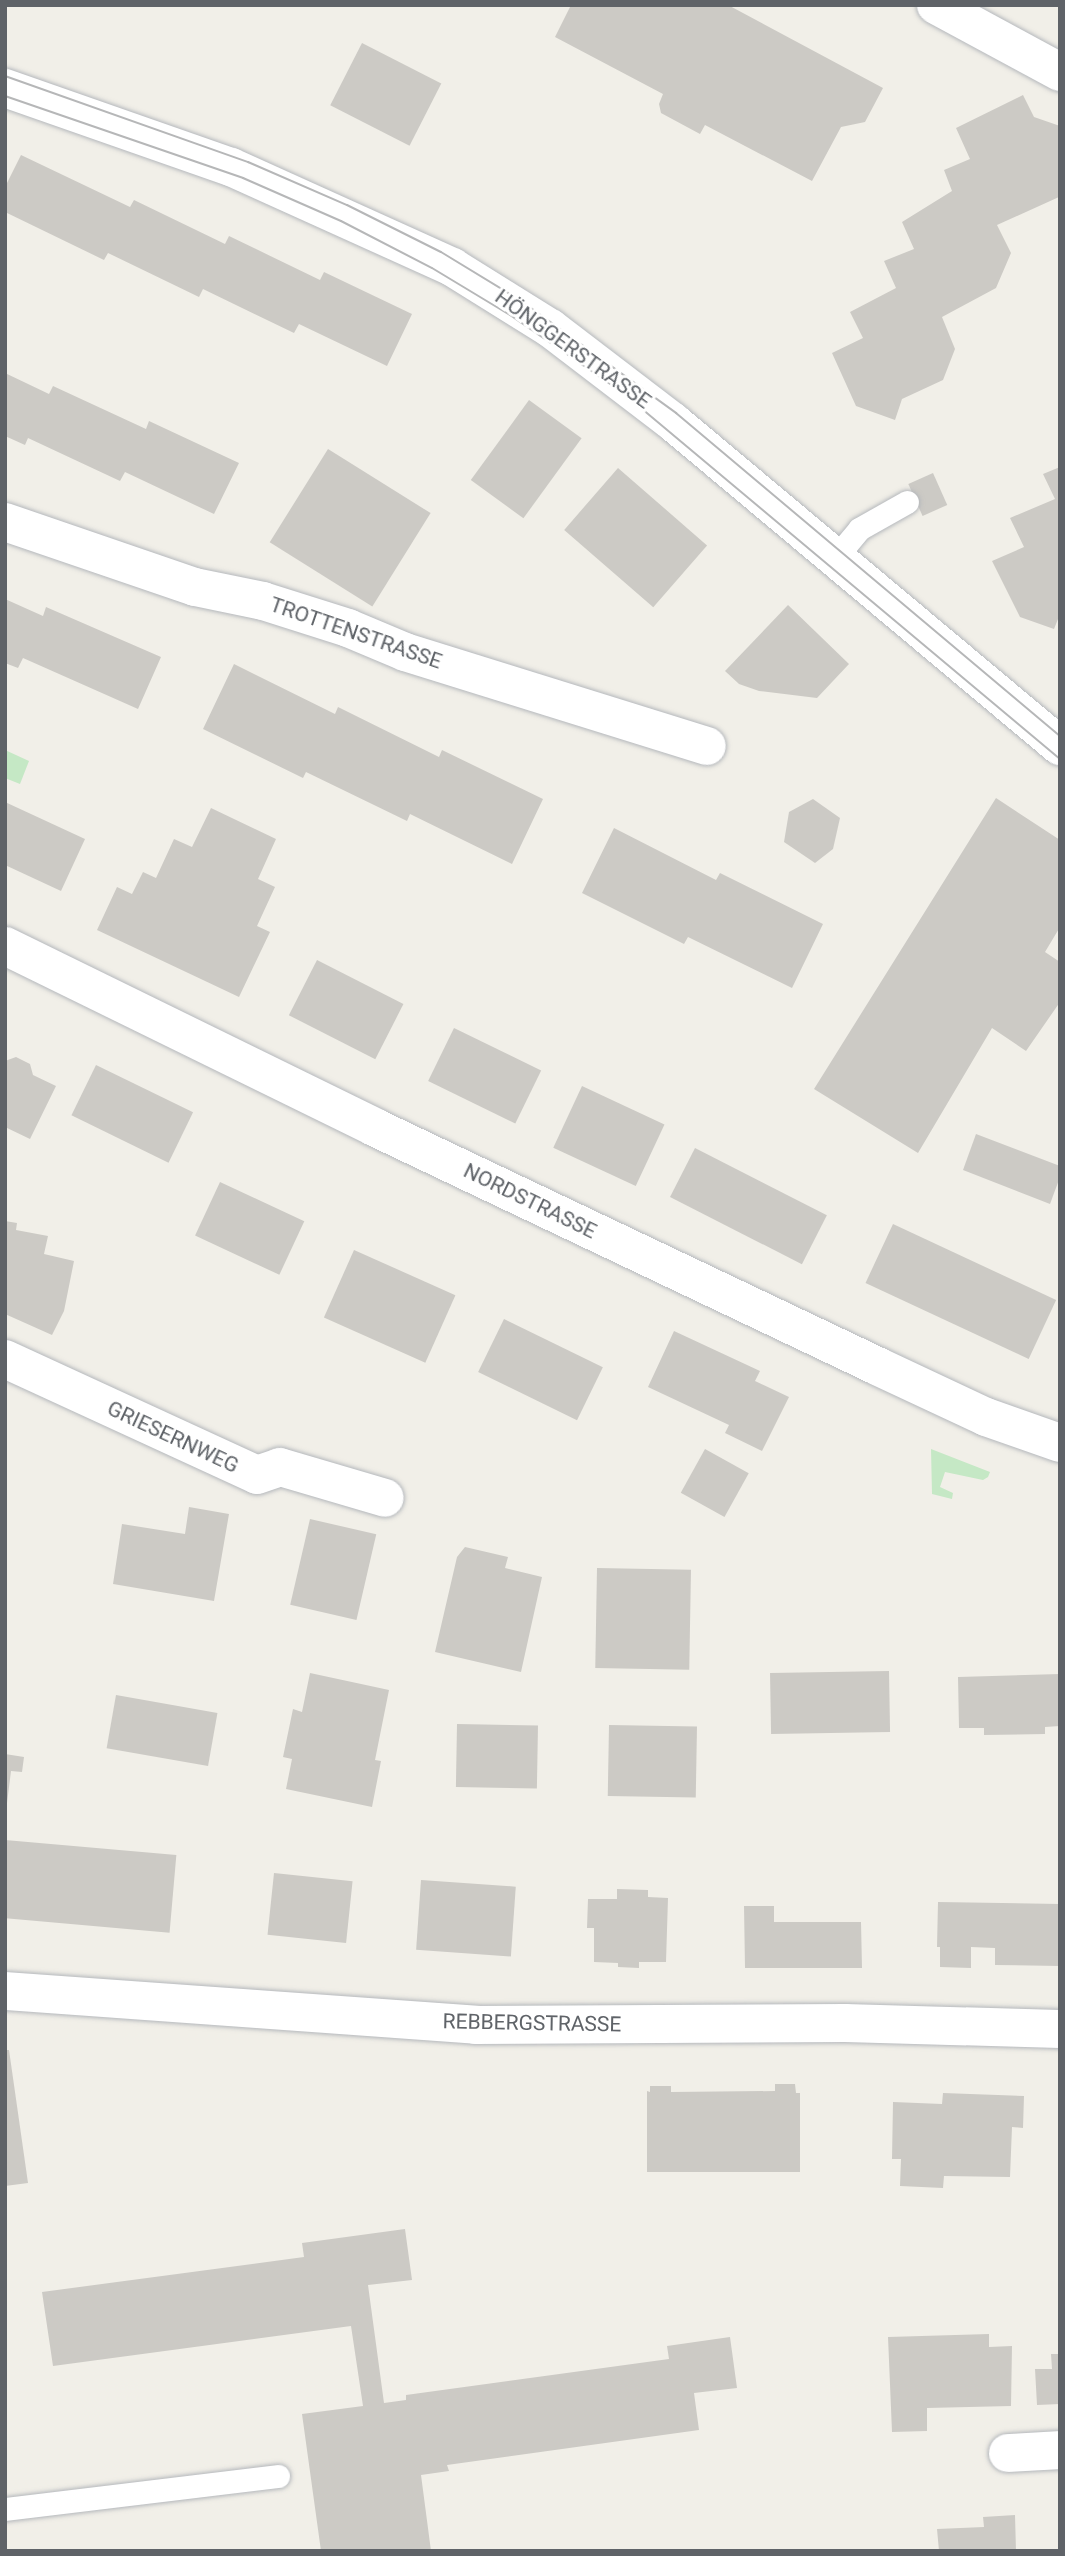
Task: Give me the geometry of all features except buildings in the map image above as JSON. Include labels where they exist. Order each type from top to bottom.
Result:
[{"type":"street","points":[[936,5],[1060,72]]},
{"type":"street","name":"HÖNGGERSTRASSE","points":[[5,88],[231,167],[452,267],[550,328],[673,422],[1060,746]]},
{"type":"street","name":"TROTTENSTRASSE","points":[[5,522],[195,587],[263,601],[348,628],[405,652],[707,746]]},
{"type":"street","name":"NORDSTRASSE","points":[[5,947],[386,1133],[877,1366],[986,1417],[1060,1443]]},
{"type":"street","name":"GRIESERNWEG","points":[[5,1359],[257,1475],[280,1467],[386,1498]]},
{"type":"street","name":"REBBERGSTRASSE","points":[[5,1991],[475,2025],[845,2022],[1060,2029]]},
{"type":"street","points":[[1008,2453],[1060,2450]]},
{"type":"lane","points":[[835,558],[859,529],[907,502]]},
{"type":"lane","points":[[5,2509],[278,2476]]},
{"type":"green space","points":[[5,750],[29,761],[20,784],[5,778]]},
{"type":"green space","points":[[931,1449],[990,1472],[988,1477],[983,1480],[945,1472],[940,1487],[953,1493],[952,1499],[932,1494]]},
{"type":"tram line","points":[[5,76],[248,162],[347,205],[441,252],[520,300],[676,413],[1060,736]]},
{"type":"tram line","points":[[5,96],[243,178],[341,221],[432,268],[510,315],[623,393],[1060,759]]}]
